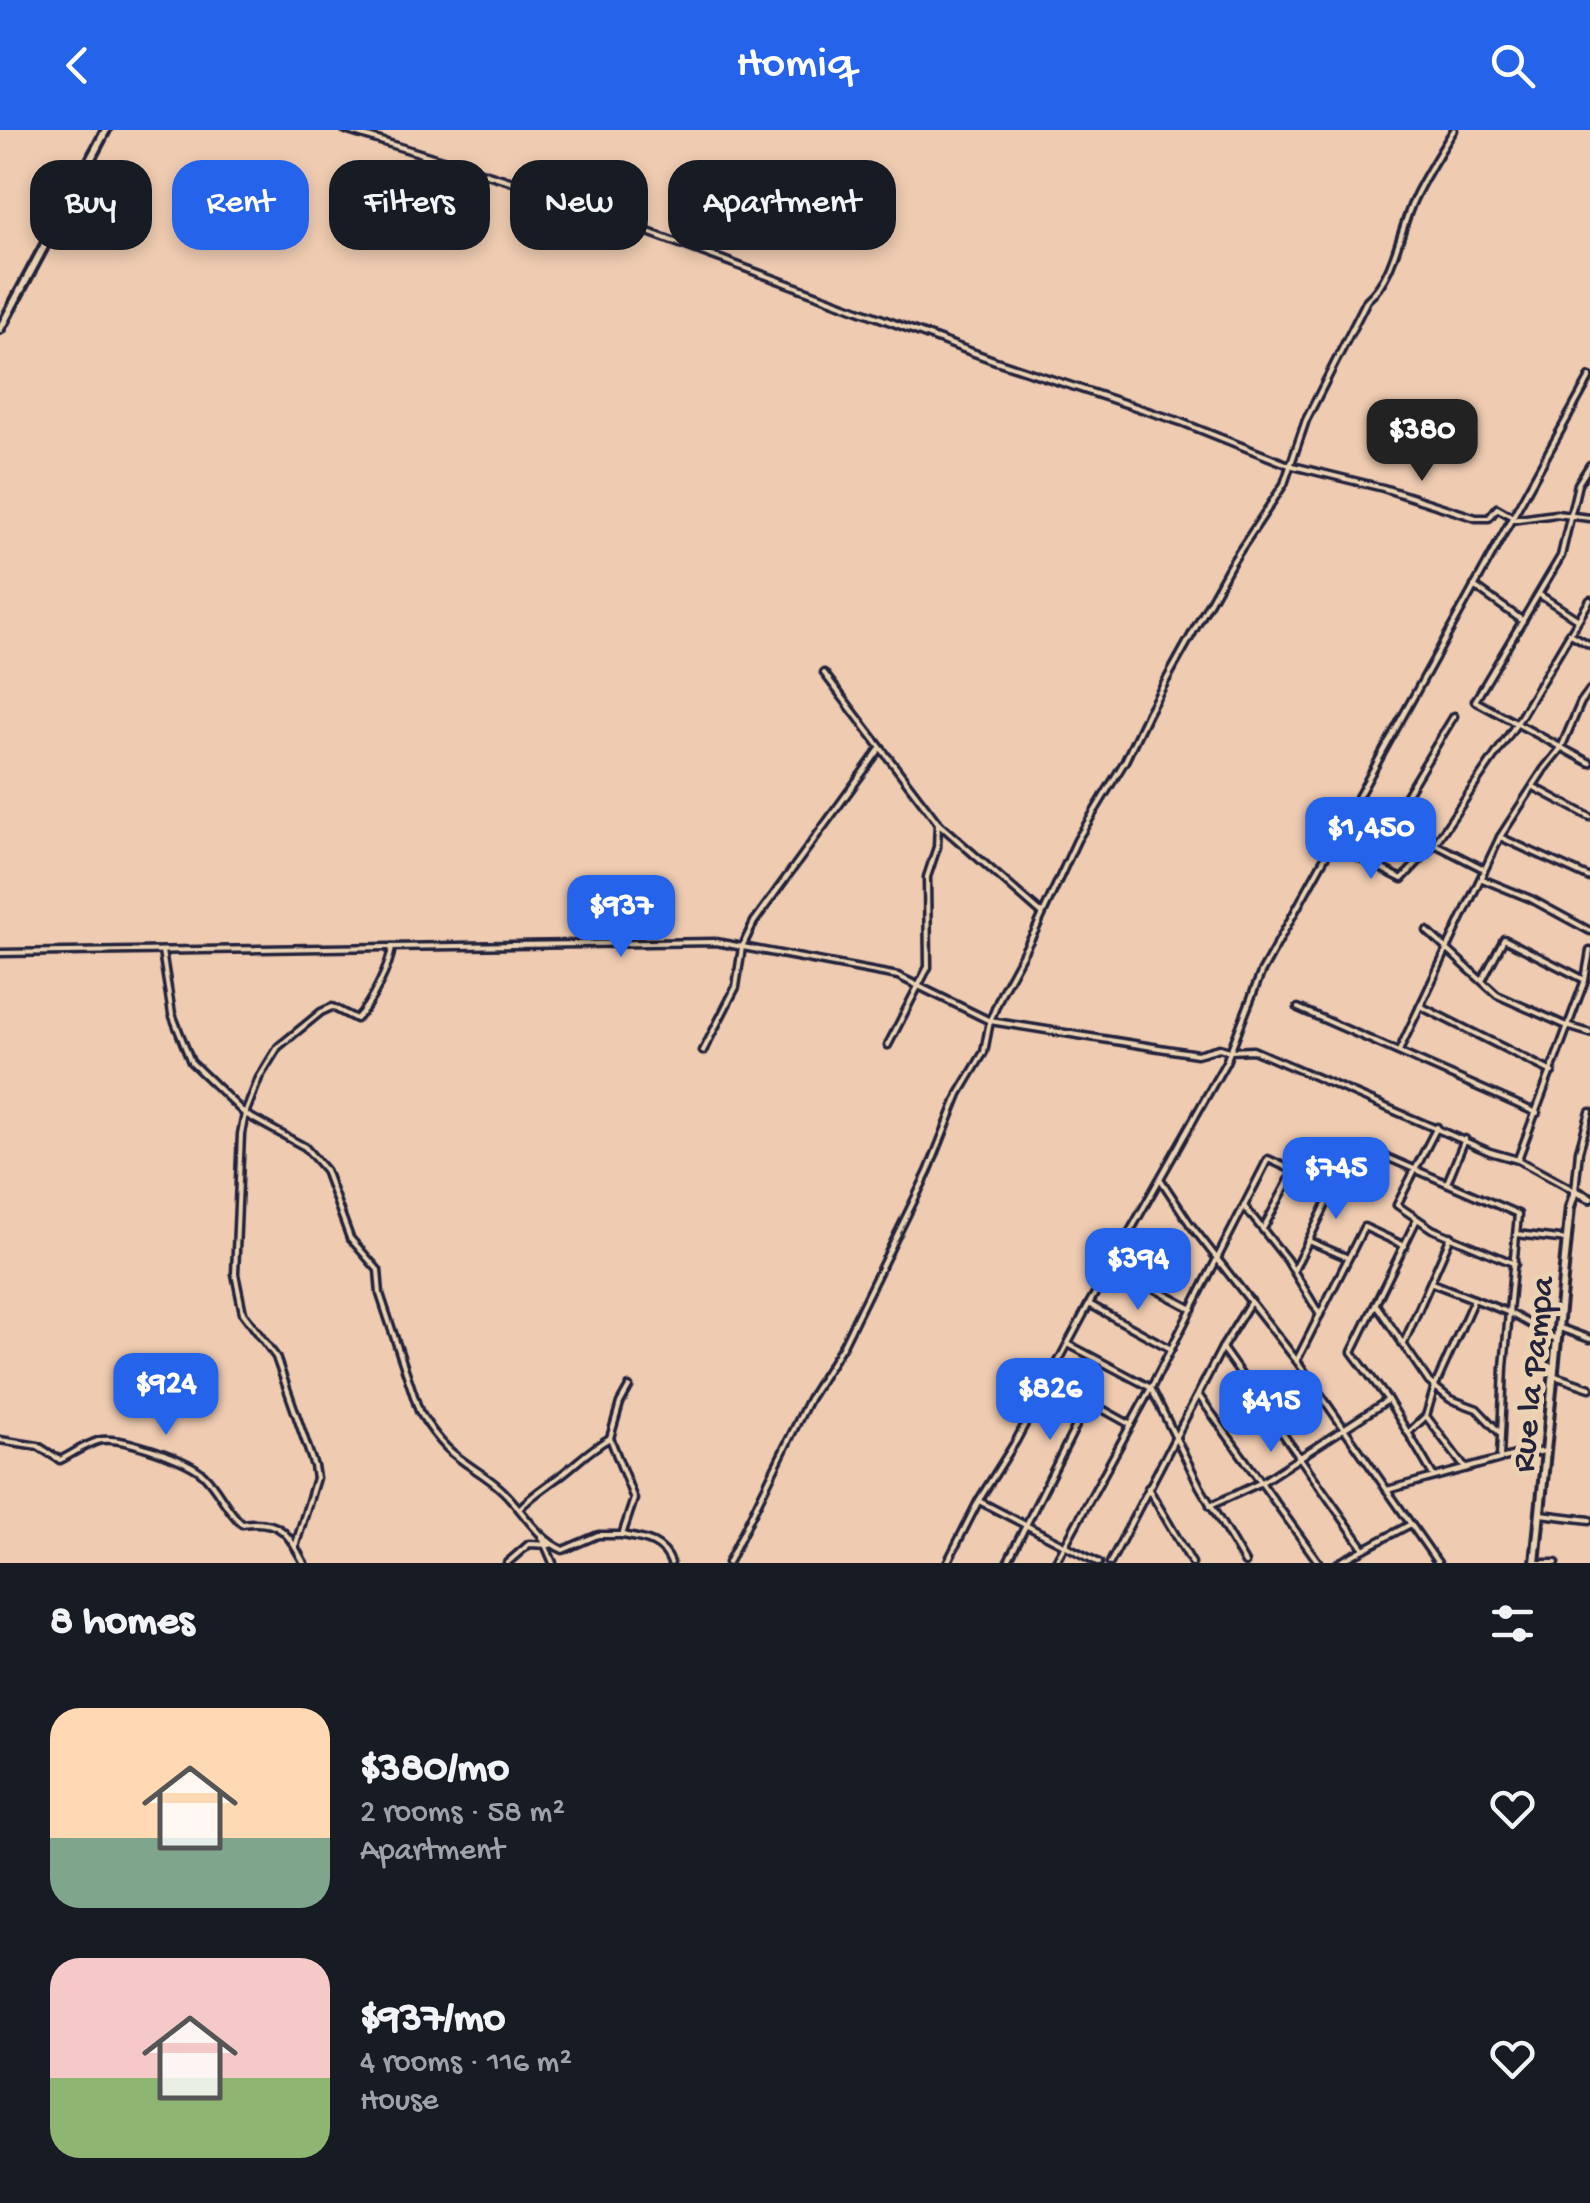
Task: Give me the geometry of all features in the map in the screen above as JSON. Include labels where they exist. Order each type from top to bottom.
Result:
[{"type":"street","points":[[0,329],[106,130]]},
{"type":"street","points":[[345,130],[513,182],[996,361],[1181,422],[1289,465],[1383,488],[1476,518],[1489,518],[1497,508],[1511,518],[1556,514],[1590,518]]},
{"type":"street","points":[[728,1563],[928,1172],[959,1094],[984,1052],[990,1021],[1077,840],[1231,564],[1284,484],[1315,402],[1367,300],[1389,266],[1416,194],[1454,130]]},
{"type":"street","points":[[947,1563],[1230,1051],[1261,973],[1590,376]]},
{"type":"street","points":[[1590,465],[1578,484],[1561,556],[1475,701],[1590,763]]},
{"type":"street","points":[[1474,586],[1523,621]]},
{"type":"street","points":[[1540,595],[1577,618]]},
{"type":"street","points":[[1355,855],[1402,878],[1434,844],[1517,722],[1590,600]]},
{"type":"street","points":[[1569,634],[1590,645]]},
{"type":"street","points":[[824,674],[938,823],[1042,914]]},
{"type":"street","points":[[1399,1052],[1500,837],[1561,748],[1590,690]]},
{"type":"street","points":[[1391,820],[1454,716]]},
{"type":"street","points":[[703,1050],[736,987],[742,947],[754,922],[879,750]]},
{"type":"street","points":[[1534,787],[1590,817]]},
{"type":"street","points":[[1354,803],[1484,869]]},
{"type":"street","points":[[888,1045],[928,967],[926,876],[937,847],[938,823]]},
{"type":"street","points":[[1500,837],[1590,878]]},
{"type":"street","points":[[1480,879],[1531,899],[1590,931]]},
{"type":"street","points":[[1428,930],[1497,995],[1566,1026],[1590,1032]]},
{"type":"street","points":[[1483,978],[1504,940],[1585,980]]},
{"type":"street","points":[[0,954],[716,942],[898,976],[990,1021],[1193,1054],[1219,1048],[1253,1050],[1490,1152],[1518,1160],[1590,1198]]},
{"type":"street","points":[[295,1547],[316,1478],[283,1372],[270,1344],[260,1338],[243,1313],[237,1296],[241,1134],[259,1078],[278,1048],[332,1007],[356,1019],[367,1009],[391,958],[392,947]]},
{"type":"street","points":[[162,951],[172,1014],[191,1062],[245,1114],[305,1147],[325,1170],[350,1238],[378,1270],[380,1294],[419,1411],[445,1446],[520,1508],[554,1546]]},
{"type":"street","points":[[1518,1160],[1585,980],[1590,951]]},
{"type":"street","points":[[1420,1006],[1552,1072]]},
{"type":"street","points":[[1298,1008],[1537,1113]]},
{"type":"street","points":[[1575,1192],[1578,1151],[1590,1112]]},
{"type":"street","points":[[1437,1127],[1397,1204],[1417,1219],[1516,1264]]},
{"type":"street","points":[[1447,1183],[1466,1139]]},
{"type":"street","points":[[1294,1270],[1334,1188],[1368,1149],[1518,1214],[1500,1458]]},
{"type":"street","points":[[1578,1151],[1590,1152]]},
{"type":"street","points":[[1055,1563],[1131,1426],[1268,1159],[1334,1188]]},
{"type":"street","points":[[1264,1227],[1294,1171]]},
{"type":"street","points":[[1160,1180],[1297,1361],[1438,1563]]},
{"type":"street","name":"Rue la Pampa","points":[[1537,1563],[1567,1240],[1575,1192]]},
{"type":"street","points":[[1244,1206],[1294,1270],[1320,1315]]},
{"type":"street","points":[[1417,1219],[1352,1352],[1388,1400],[1434,1477]]},
{"type":"street","points":[[1297,1361],[1364,1227],[1405,1246]]},
{"type":"street","points":[[1517,1234],[1567,1240]]},
{"type":"street","points":[[1403,1345],[1451,1236]]},
{"type":"street","points":[[1308,1240],[1346,1258]]},
{"type":"street","points":[[1108,1269],[1192,1309]]},
{"type":"street","points":[[1432,1283],[1510,1313],[1558,1340]]},
{"type":"street","points":[[1408,1432],[1426,1416],[1435,1386],[1474,1300]]},
{"type":"street","points":[[1110,1563],[1222,1348],[1251,1301]]},
{"type":"street","points":[[1088,1304],[1171,1349]]},
{"type":"street","points":[[1375,1304],[1435,1386],[1450,1399],[1478,1409],[1500,1432]]},
{"type":"street","points":[[1560,1328],[1590,1339]]},
{"type":"street","points":[[1068,1344],[1151,1388],[1243,1562]]},
{"type":"street","points":[[1222,1348],[1363,1547]]},
{"type":"street","points":[[1555,1376],[1590,1388]]},
{"type":"street","points":[[622,1535],[634,1499],[610,1438],[629,1387]]},
{"type":"street","points":[[1198,1394],[1319,1563]]},
{"type":"street","points":[[1210,1506],[1262,1482],[1388,1400]]},
{"type":"street","points":[[1006,1563],[1085,1408],[1095,1405],[1131,1426]]},
{"type":"street","points":[[1426,1416],[1466,1470]]},
{"type":"street","points":[[520,1508],[537,1490],[610,1438]]},
{"type":"street","points":[[0,1440],[38,1446],[60,1460],[101,1440],[181,1461],[204,1475],[230,1514],[242,1524],[266,1522],[278,1526],[304,1563]]},
{"type":"street","points":[[1387,1490],[1500,1458],[1548,1450]]},
{"type":"street","points":[[1148,1488],[1192,1563]]},
{"type":"street","points":[[979,1500],[1099,1563]]},
{"type":"street","points":[[1541,1514],[1590,1520]]},
{"type":"street","points":[[1338,1563],[1410,1524]]},
{"type":"street","points":[[541,1535],[553,1563]]},
{"type":"street","points":[[507,1563],[529,1544],[563,1550],[598,1536],[622,1535],[656,1544],[668,1553],[671,1563]]},
{"type":"street","points":[[1537,1563],[1556,1563]]}]
